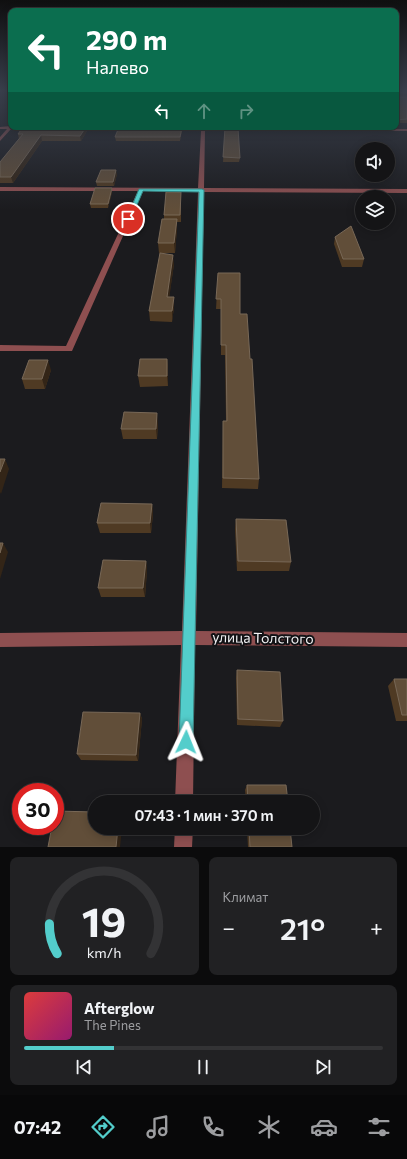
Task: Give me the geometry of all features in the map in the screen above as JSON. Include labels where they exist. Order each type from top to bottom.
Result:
[{"type":"street","points":[[0,140],[7,131]]},
{"type":"street","points":[[184,795],[203,131]]},
{"type":"street","points":[[0,189],[407,190]]},
{"type":"street","points":[[0,348],[69,349],[141,190]]},
{"type":"street","name":"улица Толстого","points":[[0,640],[189,638],[407,640]]},
{"type":"street","points":[[183,847],[184,835]]},
{"type":"building","points":[[20,131],[84,131],[80,136],[41,135],[11,177],[0,177],[0,162],[23,134],[18,134]]},
{"type":"building","points":[[118,131],[181,131],[180,137],[115,137]]},
{"type":"building","points":[[225,131],[238,131],[240,158],[223,157]]},
{"type":"building","points":[[101,170],[116,170],[113,182],[96,182]]},
{"type":"building","points":[[95,188],[112,188],[108,204],[90,204]]},
{"type":"building","points":[[166,192],[181,192],[180,215],[164,215]]},
{"type":"building","points":[[162,219],[177,219],[174,243],[158,243]]},
{"type":"building","points":[[351,226],[364,259],[343,259],[335,237]]},
{"type":"building","points":[[160,253],[173,255],[167,297],[174,297],[172,311],[149,311]]},
{"type":"building","points":[[218,273],[240,273],[240,314],[247,314],[250,359],[252,359],[259,479],[223,478],[223,421],[227,421],[226,345],[221,345],[221,299],[216,299]]},
{"type":"building","points":[[140,359],[167,359],[167,376],[138,376]]},
{"type":"building","points":[[29,360],[48,360],[42,379],[22,379]]},
{"type":"building","points":[[124,412],[157,413],[156,429],[121,429]]},
{"type":"building","points":[[0,459],[5,459],[0,472]]},
{"type":"building","points":[[101,503],[152,504],[150,523],[97,523]]},
{"type":"building","points":[[236,519],[286,520],[291,562],[238,561]]},
{"type":"building","points":[[0,543],[3,543],[0,553]]},
{"type":"building","points":[[103,560],[146,561],[143,588],[98,588]]},
{"type":"building","points":[[237,670],[280,672],[283,721],[238,719]]},
{"type":"building","points":[[394,679],[407,679],[407,715],[402,715]]},
{"type":"building","points":[[83,712],[140,713],[136,755],[77,754]]},
{"type":"building","points":[[247,785],[286,785],[287,795],[248,795]]},
{"type":"building","points":[[64,811],[88,812],[88,835],[117,835],[116,847],[48,847],[50,835],[64,835]]},
{"type":"building","points":[[249,835],[291,835],[292,847],[250,847]]},
{"type":"route","points":[[128,219],[141,190],[202,190],[186,742]]}]
